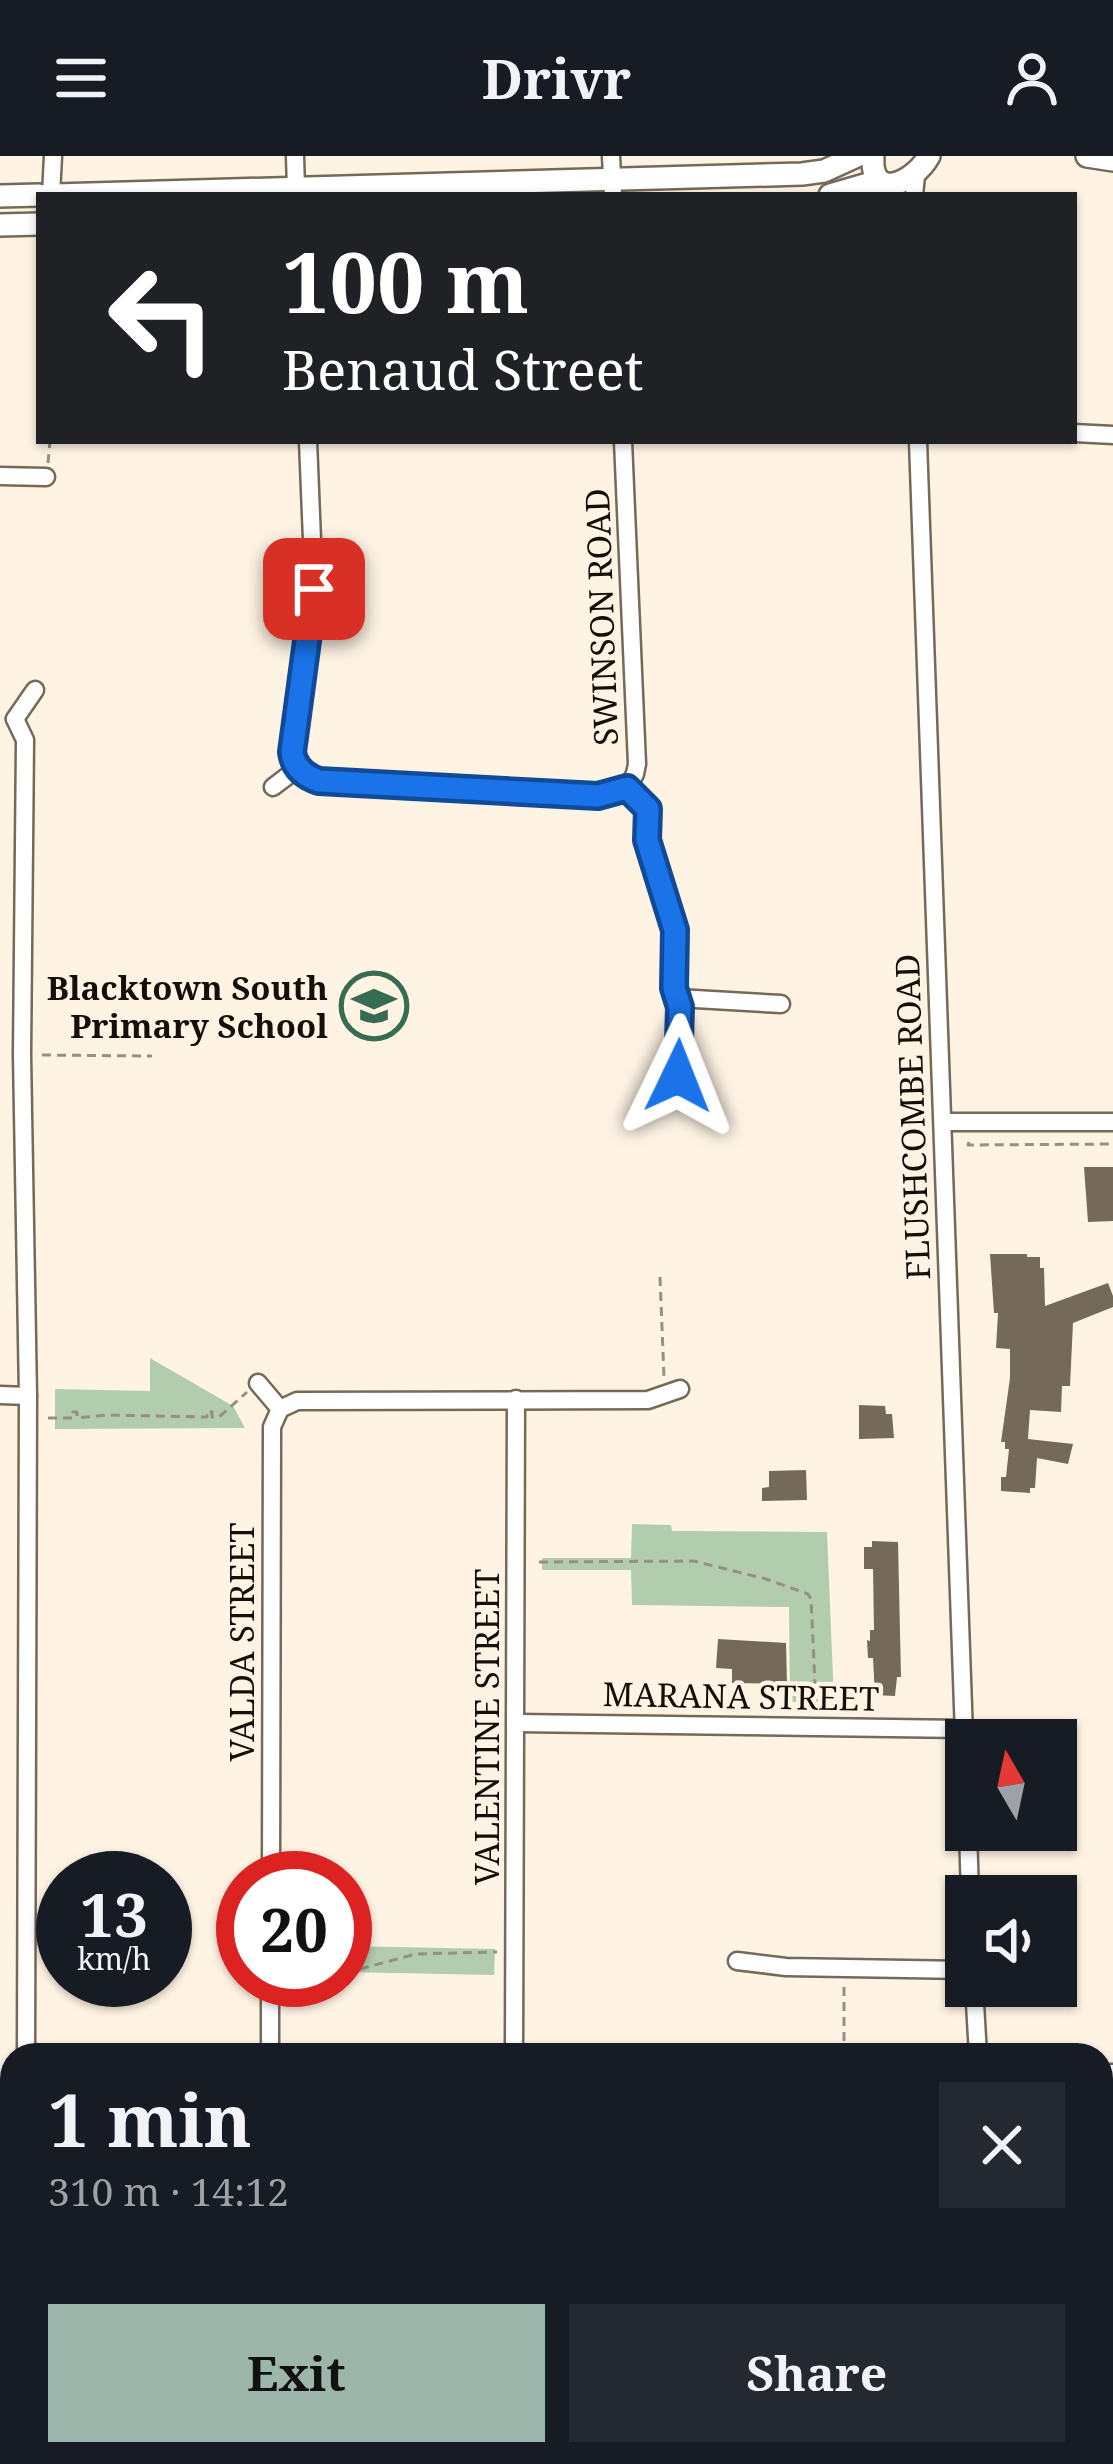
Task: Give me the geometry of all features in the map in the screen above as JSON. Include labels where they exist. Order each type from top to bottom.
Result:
[{"type":"main road","points":[[157,192],[802,174],[824,171],[857,156]]},
{"type":"main road","points":[[872,156],[872,170],[884,186]]},
{"type":"main road","points":[[1087,156],[1113,160]]},
{"type":"main road","points":[[848,192],[895,184],[924,168]]},
{"type":"main road","points":[[0,196],[36,195]]},
{"type":"main road","points":[[0,225],[36,224]]},
{"type":"street","points":[[53,156],[53,192]]},
{"type":"street","points":[[295,156],[296,188]]},
{"type":"street","points":[[1077,433],[1113,435]]},
{"type":"street","points":[[308,444],[314,589],[292,742],[298,768],[319,781],[598,796],[627,788],[648,809],[647,840],[675,930],[678,1076]]},
{"type":"street","name":"SWINSON ROAD","points":[[623,444],[637,764],[627,788]]},
{"type":"street","name":"FLUSHCOMBE ROAD","points":[[918,444],[964,1719]]},
{"type":"street","points":[[0,476],[46,476]]},
{"type":"street","points":[[26,2043],[25,740],[8,716],[35,690]]},
{"type":"street","points":[[273,787],[298,768]]},
{"type":"street","points":[[678,998],[781,1004]]},
{"type":"street","points":[[944,1122],[1113,1122]]},
{"type":"street","points":[[257,1383],[280,1409],[302,1400],[648,1400],[675,1391]]},
{"type":"street","points":[[0,1395],[28,1396]]},
{"type":"street","name":"VALENTINE STREET","points":[[514,2043],[516,1399]]},
{"type":"street","name":"VALDA STREET","points":[[271,1851],[272,1427],[280,1409]]},
{"type":"street","name":"MARANA STREET","points":[[517,1723],[945,1729]]},
{"type":"street","points":[[737,1961],[786,1967],[945,1969]]},
{"type":"street","points":[[270,2007],[270,2043]]},
{"type":"street","points":[[975,2007],[977,2043]]},
{"type":"path","points":[[42,1054],[152,1056]]},
{"type":"path","points":[[969,1143],[1113,1144]]},
{"type":"path","points":[[659,1277],[662,1363],[675,1391]]},
{"type":"path","points":[[40,1419],[73,1418],[73,1412],[77,1418],[207,1417],[207,1411],[219,1417],[257,1383]]},
{"type":"path","points":[[539,1562],[694,1562],[808,1594],[816,1705]]},
{"type":"path","points":[[372,1966],[416,1954],[514,1951]]},
{"type":"path","points":[[844,1967],[844,2043]]},
{"type":"green space","points":[[150,1358],[233,1406],[245,1428],[55,1429],[55,1389],[150,1391]]},
{"type":"green space","points":[[632,1524],[671,1525],[672,1531],[827,1532],[834,1702],[790,1702],[789,1607],[632,1605],[631,1570],[542,1570],[542,1558],[631,1558]]},
{"type":"green space","points":[[372,1947],[495,1949],[494,1975],[372,1973]]},
{"type":"building","points":[[1084,1167],[1113,1167],[1113,1221],[1088,1222]]},
{"type":"building","points":[[990,1254],[1040,1257],[1045,1306],[1108,1283],[1113,1296],[1113,1307],[1073,1323],[1070,1386],[1062,1386],[1061,1412],[1030,1410],[1028,1439],[1073,1444],[1068,1464],[1037,1458],[1035,1488],[1030,1493],[1001,1491],[1009,1449],[1001,1442],[1010,1349],[996,1348],[998,1313],[994,1313]]},
{"type":"building","points":[[859,1405],[885,1406],[886,1414],[892,1414],[894,1438],[859,1439]]},
{"type":"building","points":[[806,1470],[807,1500],[762,1501],[762,1488],[769,1487],[769,1471]]},
{"type":"building","points":[[872,1541],[898,1542],[901,1677],[897,1677],[895,1696],[875,1695],[873,1658],[868,1658],[867,1640],[874,1630],[873,1569],[864,1569],[864,1547],[872,1547]]},
{"type":"building","points":[[718,1639],[786,1643],[787,1684],[732,1683],[732,1669],[716,1668]]},
{"type":"place","name":"Blacktown South Primary School","points":[[374,1006]]},
{"type":"route","points":[[314,589],[292,742],[293,759],[309,778],[598,796],[627,788],[648,809],[647,840],[675,930],[678,1076]]}]
